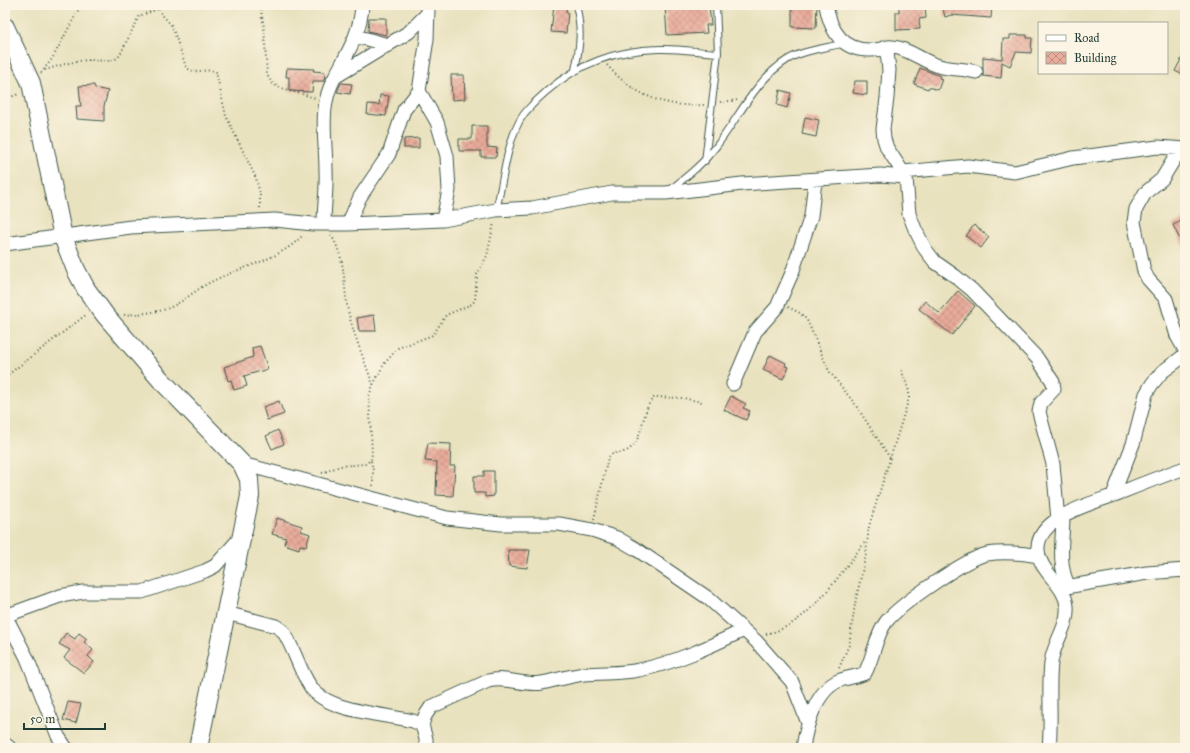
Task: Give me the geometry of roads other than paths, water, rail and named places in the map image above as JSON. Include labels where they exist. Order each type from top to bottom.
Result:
[{"type":"street","points":[[319,224],[324,202],[326,170],[323,130],[326,101],[329,87],[356,36],[362,16],[362,5]]},
{"type":"street","points":[[826,5],[828,19],[833,29],[846,43],[858,49],[881,49],[887,52],[887,98],[882,130],[887,148],[904,175],[909,214],[925,249],[935,262],[956,276],[972,290],[1037,358],[1053,382],[1054,389],[1041,403],[1039,412],[1053,464],[1060,518],[1061,560],[1064,573],[1067,613],[1053,650],[1051,664],[1049,748]]},
{"type":"street","points":[[335,77],[408,32],[428,9]]},
{"type":"street","points":[[348,224],[360,197],[389,154],[404,110],[419,91],[426,40],[428,9]]},
{"type":"street","points":[[5,27],[31,83],[63,237],[76,270],[101,310],[160,379],[242,464],[249,479],[250,496],[240,538],[198,748]]},
{"type":"street","points":[[356,36],[388,45]]},
{"type":"street","points":[[881,49],[886,46],[896,48],[937,66],[962,68],[976,72]]},
{"type":"street","points":[[419,91],[437,122],[447,156],[449,190],[443,220]]},
{"type":"street","points":[[5,244],[131,227],[261,221],[348,224],[443,220],[496,210],[532,208],[612,193],[666,193],[742,184],[815,181],[880,175],[904,175],[968,166],[1015,172],[1073,158],[1158,147],[1185,150]]},
{"type":"street","points":[[1113,495],[1133,444],[1146,394],[1152,384],[1184,348],[1177,336],[1166,299],[1148,279],[1144,271],[1134,222],[1136,209],[1145,193],[1162,179],[1176,156],[1185,150]]},
{"type":"street","points":[[733,384],[756,332],[780,302],[811,216],[815,181]]},
{"type":"street","points":[[242,464],[372,497],[447,518],[474,522],[559,524],[592,530],[617,538],[636,549],[708,598],[748,634],[792,682],[808,723]]},
{"type":"street","points":[[1065,587],[1047,570],[1039,556],[1039,540],[1045,530],[1060,518],[1075,509],[1185,468]]},
{"type":"street","points":[[66,748],[58,736],[27,658],[5,616],[60,596],[83,592],[142,592],[205,571],[215,566],[240,538]]},
{"type":"street","points":[[803,748],[808,723],[827,688],[838,680],[865,673],[875,643],[886,623],[906,603],[972,560],[986,554],[1005,552],[1039,556]]},
{"type":"street","points":[[1065,587],[1148,573],[1185,570]]},
{"type":"street","points":[[226,613],[276,626],[283,631],[311,687],[319,697],[333,704],[409,720],[422,725]]},
{"type":"street","points":[[426,748],[426,739],[422,725],[431,707],[488,681],[503,678],[523,682],[542,683],[586,674],[612,674],[639,670],[671,662],[748,634]]},
{"type":"street","points":[[5,744],[10,748]]},
{"type":"lane","points":[[575,70],[581,41],[576,5]]},
{"type":"lane","points":[[705,161],[718,53],[716,5]]},
{"type":"lane","points":[[666,193],[705,161],[765,79],[787,60],[799,55],[846,43]]},
{"type":"lane","points":[[496,210],[514,133],[520,121],[530,107],[575,70],[602,59],[632,51],[658,49],[718,53]]}]
